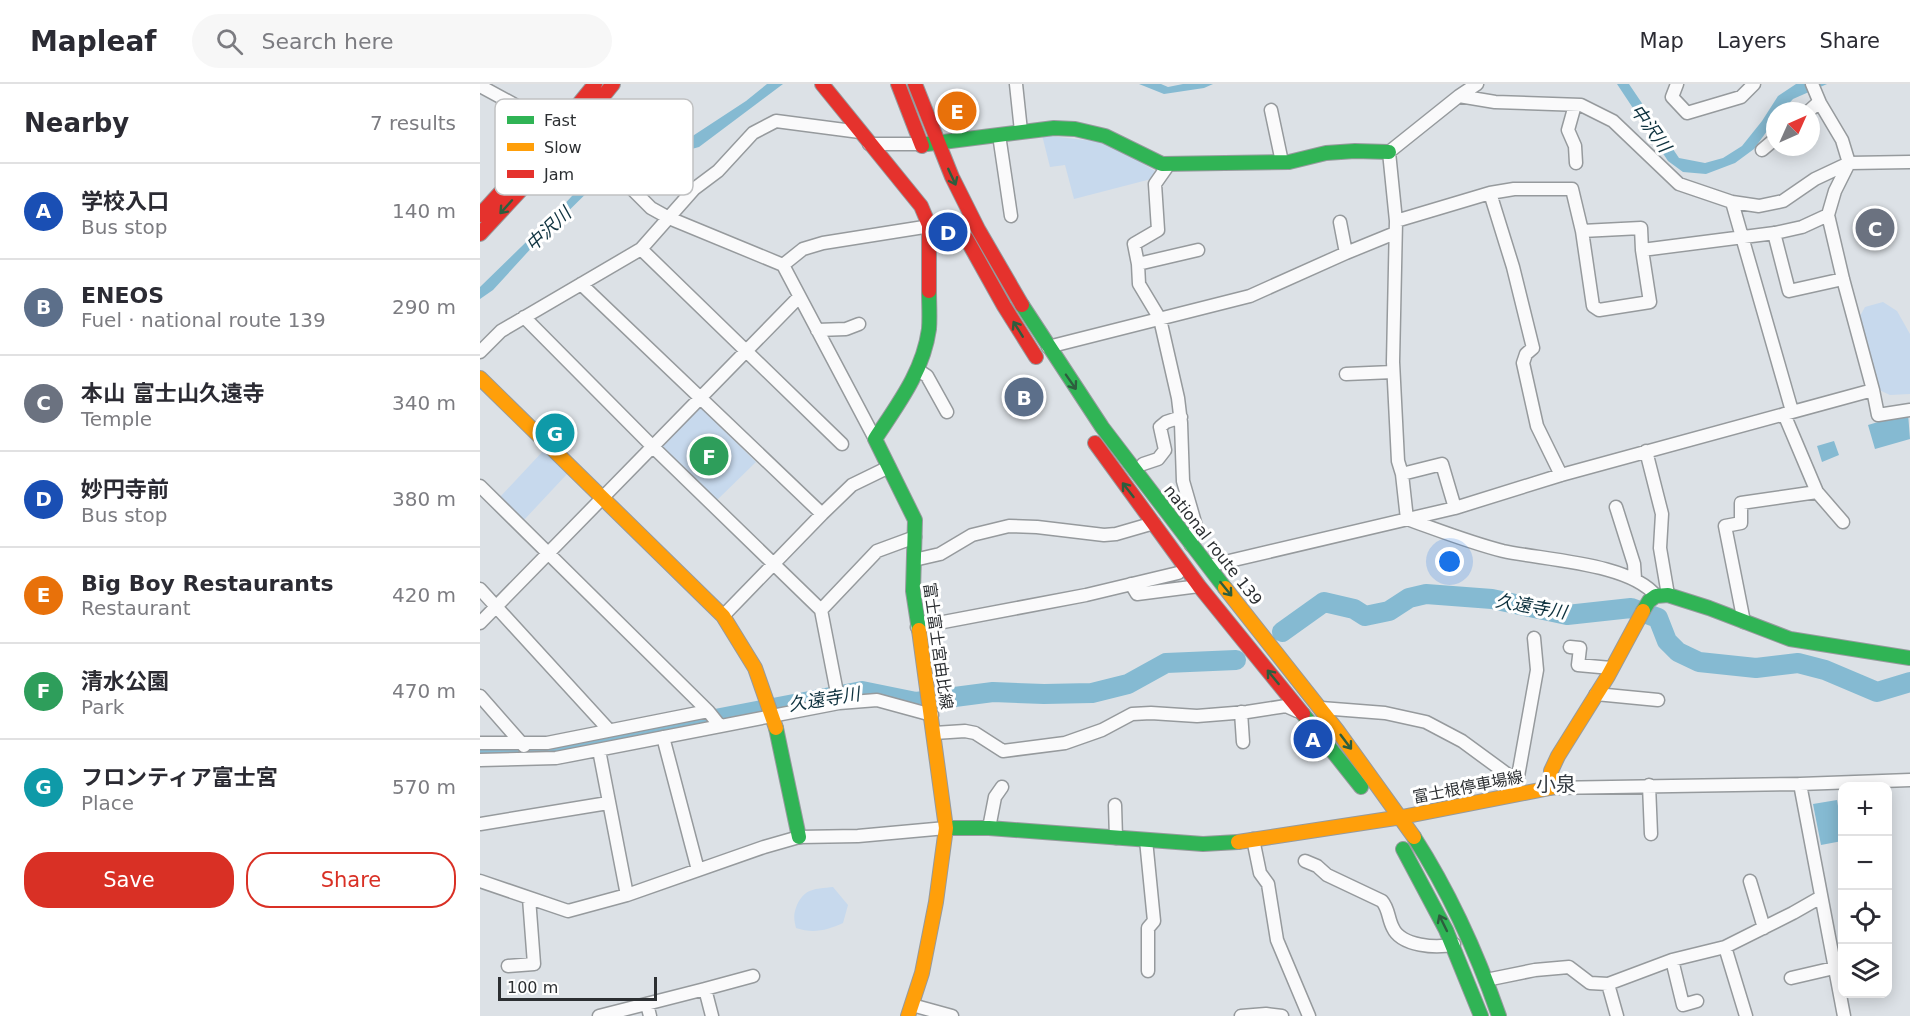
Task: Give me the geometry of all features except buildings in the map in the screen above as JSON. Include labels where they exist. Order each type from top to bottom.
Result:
[{"type":"main road","points":[[583,99],[595,84]]},
{"type":"main road","points":[[822,84],[921,206],[930,225],[928,328],[918,370],[901,402],[875,439]]},
{"type":"main road","points":[[898,84],[923,149],[937,144],[1021,131],[1058,128],[1096,132],[1147,159],[1169,164],[1282,162],[1326,153],[1389,152]]},
{"type":"main road","name":"national route 139","points":[[915,84],[937,144],[977,227],[1047,347],[1124,457],[1321,708],[1402,817],[1437,875],[1465,930],[1499,1016]]},
{"type":"main road","points":[[598,99],[613,85]]},
{"type":"main road","points":[[483,208],[497,195]]},
{"type":"main road","points":[[480,234],[512,195]]},
{"type":"main road","points":[[960,227],[1004,306],[1043,368]]},
{"type":"main road","points":[[480,378],[723,616],[744,646],[772,711],[798,837]]},
{"type":"main road","name":"national route 139","points":[[1090,436],[1199,586],[1386,819],[1423,882],[1454,944],[1481,1016]]},
{"type":"main road","name":"富士富士宮由比線","points":[[875,439],[915,520],[912,577],[917,627],[931,711],[946,828],[936,902],[922,973],[910,1010]]},
{"type":"main road","points":[[1550,788],[1551,771],[1558,756],[1611,669],[1629,633],[1657,597],[1744,622],[1790,639],[1910,658]]},
{"type":"main road","name":"富士根停車場線","points":[[946,828],[988,828],[1203,844],[1253,840],[1402,817],[1550,788]]},
{"type":"street","points":[[577,84],[585,96]]},
{"type":"street","points":[[1016,84],[1021,131]]},
{"type":"street","points":[[1407,519],[1402,474],[1398,461],[1394,372],[1395,227],[1389,152],[1459,96],[1478,84]]},
{"type":"street","points":[[1677,84],[1672,97],[1687,113],[1741,97],[1754,84]]},
{"type":"street","points":[[480,86],[504,99]]},
{"type":"street","points":[[1816,93],[1842,140],[1849,163],[1835,191],[1828,215],[1878,415],[1910,410]]},
{"type":"street","points":[[1459,96],[1495,102],[1581,105],[1613,121],[1679,184],[1732,202],[1759,206],[1783,201],[1815,179],[1849,163],[1910,162]]},
{"type":"street","points":[[1575,105],[1568,130],[1575,146],[1576,163]]},
{"type":"street","points":[[1271,110],[1282,162]]},
{"type":"street","points":[[693,190],[718,171],[753,133],[776,121],[860,132]]},
{"type":"street","points":[[999,135],[1011,216]]},
{"type":"street","points":[[869,144],[923,149]]},
{"type":"street","points":[[1762,150],[1766,147]]},
{"type":"street","points":[[1169,164],[1155,184],[1158,230],[1134,244],[1139,284],[1160,319],[1178,398],[1181,417],[1183,481],[1196,526],[1191,545]]},
{"type":"street","points":[[1047,347],[1250,296],[1346,253],[1395,227],[1490,193],[1514,189],[1572,189],[1582,231],[1593,306],[1599,310],[1650,302],[1641,228],[1582,231]]},
{"type":"street","points":[[1490,193],[1513,267],[1533,348],[1526,354],[1523,363],[1537,426],[1561,475]]},
{"type":"street","points":[[638,195],[651,208],[669,218],[783,265],[875,439]]},
{"type":"street","points":[[480,352],[501,331],[641,249],[689,195]]},
{"type":"street","points":[[1732,202],[1788,412],[1817,492],[1842,522]]},
{"type":"street","points":[[1642,250],[1774,233],[1802,227],[1828,215]]},
{"type":"street","points":[[1340,222],[1346,253]]},
{"type":"street","points":[[783,265],[803,249],[823,243],[924,228],[930,225]]},
{"type":"street","points":[[1774,233],[1789,291],[1843,279]]},
{"type":"street","points":[[641,249],[842,444]]},
{"type":"street","points":[[1138,264],[1198,250]]},
{"type":"street","points":[[581,284],[822,514]]},
{"type":"street","points":[[480,623],[800,297]]},
{"type":"street","points":[[524,317],[652,446],[821,610],[838,697]]},
{"type":"street","points":[[817,330],[846,329],[859,324]]},
{"type":"street","points":[[918,370],[927,376],[947,412]]},
{"type":"street","points":[[1346,374],[1394,372]]},
{"type":"street","points":[[1208,566],[1455,508],[1646,451],[1873,390]]},
{"type":"street","points":[[1143,464],[1158,459],[1165,450],[1160,427],[1166,422],[1181,417]]},
{"type":"street","points":[[1646,451],[1662,514],[1657,597]]},
{"type":"street","points":[[1402,474],[1442,464],[1455,508]]},
{"type":"street","points":[[723,616],[852,486],[889,467]]},
{"type":"street","points":[[480,486],[713,718]]},
{"type":"street","points":[[1744,622],[1725,526],[1741,523],[1741,503],[1817,492]]},
{"type":"street","points":[[1616,507],[1634,564],[1635,579]]},
{"type":"street","points":[[1407,519],[1503,551],[1584,565],[1635,579],[1657,597]]},
{"type":"street","points":[[914,560],[940,554],[972,535],[1009,526],[1104,535],[1116,534],[1154,523]]},
{"type":"street","points":[[821,610],[877,551],[915,537]]},
{"type":"street","points":[[1225,570],[1280,557],[1284,549]]},
{"type":"street","points":[[917,627],[1086,595],[1178,573]]},
{"type":"street","points":[[1131,584],[1137,594],[1199,586]]},
{"type":"street","points":[[480,589],[609,730]]},
{"type":"street","points":[[1515,794],[1537,670],[1534,638]]},
{"type":"street","points":[[1570,647],[1580,648],[1578,665],[1611,669]]},
{"type":"street","points":[[1596,694],[1658,700]]},
{"type":"street","points":[[480,696],[525,751]]},
{"type":"street","points":[[480,760],[609,730],[772,711],[838,697],[877,700],[931,711]]},
{"type":"street","points":[[934,733],[965,730],[975,733],[1003,751],[1065,743],[1102,730],[1132,714],[1197,716],[1286,706],[1303,714]]},
{"type":"street","points":[[1321,708],[1385,714],[1426,722],[1462,741],[1507,774],[1515,794]]},
{"type":"street","points":[[1241,712],[1243,742]]},
{"type":"street","points":[[480,743],[556,758],[663,737],[713,718]]},
{"type":"street","points":[[663,737],[698,870]]},
{"type":"street","points":[[599,750],[627,895]]},
{"type":"street","points":[[1550,788],[1910,780]]},
{"type":"street","points":[[1800,784],[1844,1016]]},
{"type":"street","points":[[1649,785],[1651,834]]},
{"type":"street","points":[[988,828],[995,796],[1002,787]]},
{"type":"street","points":[[480,824],[608,803]]},
{"type":"street","points":[[1115,805],[1116,838]]},
{"type":"street","points":[[480,881],[568,911],[627,895],[798,837],[858,836],[946,828]]},
{"type":"street","points":[[1146,840],[1154,921],[1148,928],[1148,971]]},
{"type":"street","points":[[1253,840],[1260,873],[1268,884],[1276,940],[1309,1016]]},
{"type":"street","points":[[1305,861],[1317,866],[1327,875],[1382,901],[1396,934],[1405,939],[1430,945],[1454,944]]},
{"type":"street","points":[[1750,881],[1764,928]]},
{"type":"street","points":[[1486,980],[1535,970],[1569,967],[1590,983],[1608,984],[1672,960],[1725,947],[1821,897]]},
{"type":"street","points":[[508,966],[534,964],[529,898]]},
{"type":"street","points":[[1725,947],[1746,1016]]},
{"type":"street","points":[[1672,960],[1683,1005],[1696,1001]]},
{"type":"street","points":[[1791,978],[1834,968]]},
{"type":"street","points":[[599,1016],[648,1010],[705,989],[753,976]]},
{"type":"street","points":[[1608,984],[1617,1016]]},
{"type":"street","points":[[705,989],[712,1016]]},
{"type":"street","points":[[910,1010],[952,1016]]},
{"type":"street","points":[[1240,1016],[1266,1014],[1282,1016]]},
{"type":"shaded area","points":[[1042,135],[1109,143],[1155,171],[1155,178],[1074,199],[1065,165],[1050,167]]},
{"type":"shaded area","points":[[1883,302],[1897,311],[1910,334],[1910,394],[1890,395],[1877,389],[1856,323],[1865,307]]},
{"type":"shaded area","points":[[699,406],[756,462],[715,502],[662,450],[661,444]]},
{"type":"shaded area","points":[[544,450],[568,473],[524,520],[500,497]]},
{"type":"shaded area","points":[[833,887],[848,905],[843,923],[820,930],[809,931],[796,928],[795,912],[803,895],[816,889]]},
{"type":"water","points":[[767,84],[783,84],[699,147],[693,149],[693,136],[746,101]]},
{"type":"water","points":[[1139,84],[1161,84],[1168,87],[1183,84],[1213,84],[1204,88],[1164,94]]},
{"type":"water","name":"中沢川","points":[[1617,84],[1629,84],[1679,158],[1705,163],[1723,158],[1742,146],[1766,115],[1766,132],[1754,149],[1735,163],[1706,174],[1683,172],[1668,161]]},
{"type":"water","points":[[1796,84],[1827,84],[1790,102],[1774,102],[1778,96]]},
{"type":"water","name":"中沢川","points":[[573,195],[585,195],[493,290],[480,299],[480,287]]},
{"type":"water","points":[[1908,413],[1910,439],[1875,449],[1868,425]]},
{"type":"water","points":[[1834,441],[1839,455],[1822,462],[1817,446]]},
{"type":"water","points":[[1837,800],[1838,842],[1821,845],[1813,804]]},
{"type":"waterway","name":"久遠寺川","points":[[1282,632],[1324,602],[1354,609],[1365,616],[1389,611],[1409,598],[1426,594],[1492,599],[1567,615],[1631,608],[1658,618],[1667,641],[1678,652],[1699,662],[1756,668],[1798,663],[1825,670],[1877,692],[1910,682]]},
{"type":"waterway","name":"久遠寺川","points":[[480,754],[532,752],[575,746],[862,691],[916,702],[993,692],[1092,693],[1128,684],[1166,663],[1236,660]]},
{"type":"traffic: fast","points":[[927,144],[1054,128],[1075,129],[1105,136],[1162,164],[1289,162],[1326,153],[1389,152]]},
{"type":"traffic: fast","points":[[919,630],[913,591],[915,520],[875,439],[901,400],[921,359],[929,329],[929,291]]},
{"type":"traffic: fast","points":[[1022,305],[1102,427],[1225,588]]},
{"type":"traffic: fast","points":[[1643,611],[1649,601],[1656,596],[1668,595],[1790,639],[1910,658]]},
{"type":"traffic: fast","points":[[1303,714],[1361,787]]},
{"type":"traffic: fast","points":[[776,728],[799,837]]},
{"type":"traffic: fast","points":[[946,828],[989,828],[1203,844],[1238,842]]},
{"type":"traffic: fast","points":[[1414,837],[1462,924],[1499,1016]]},
{"type":"traffic: fast","points":[[1403,849],[1446,930],[1481,1016]]},
{"type":"traffic: slow","points":[[480,378],[723,616],[755,668],[776,728]]},
{"type":"traffic: slow","points":[[1225,588],[1337,730],[1414,837]]},
{"type":"traffic: slow","points":[[1238,842],[1402,817],[1550,788],[1551,771],[1558,756],[1608,676],[1643,611]]},
{"type":"traffic: slow","points":[[908,1016],[922,973],[936,902],[946,828],[919,630]]},
{"type":"traffic: jam","points":[[583,99],[595,84]]},
{"type":"traffic: jam","points":[[601,99],[613,84]]},
{"type":"traffic: jam","points":[[822,84],[921,206],[929,225],[929,291]]},
{"type":"traffic: jam","points":[[898,84],[922,146]]},
{"type":"traffic: jam","points":[[915,84],[952,177],[978,229],[1022,305]]},
{"type":"traffic: jam","points":[[480,215],[498,195]]},
{"type":"traffic: jam","points":[[480,234],[516,195]]},
{"type":"traffic: jam","points":[[966,238],[1036,357]]},
{"type":"traffic: jam","points":[[1095,443],[1199,586],[1303,714]]},
{"type":"place","name":"Big Boy Restaurants","points":[[957,111]]},
{"type":"place","name":"本山 富士山久遠寺","points":[[1875,228]]},
{"type":"place","name":"妙円寺前","points":[[948,232]]},
{"type":"place","name":"ENEOS","points":[[1024,397]]},
{"type":"place","name":"フロンティア富士宮","points":[[555,433]]},
{"type":"place","name":"清水公園","points":[[709,456]]},
{"type":"place","name":"学校入口","points":[[1313,739]]},
{"type":"district","name":"小泉","points":[[1556,784]]}]
